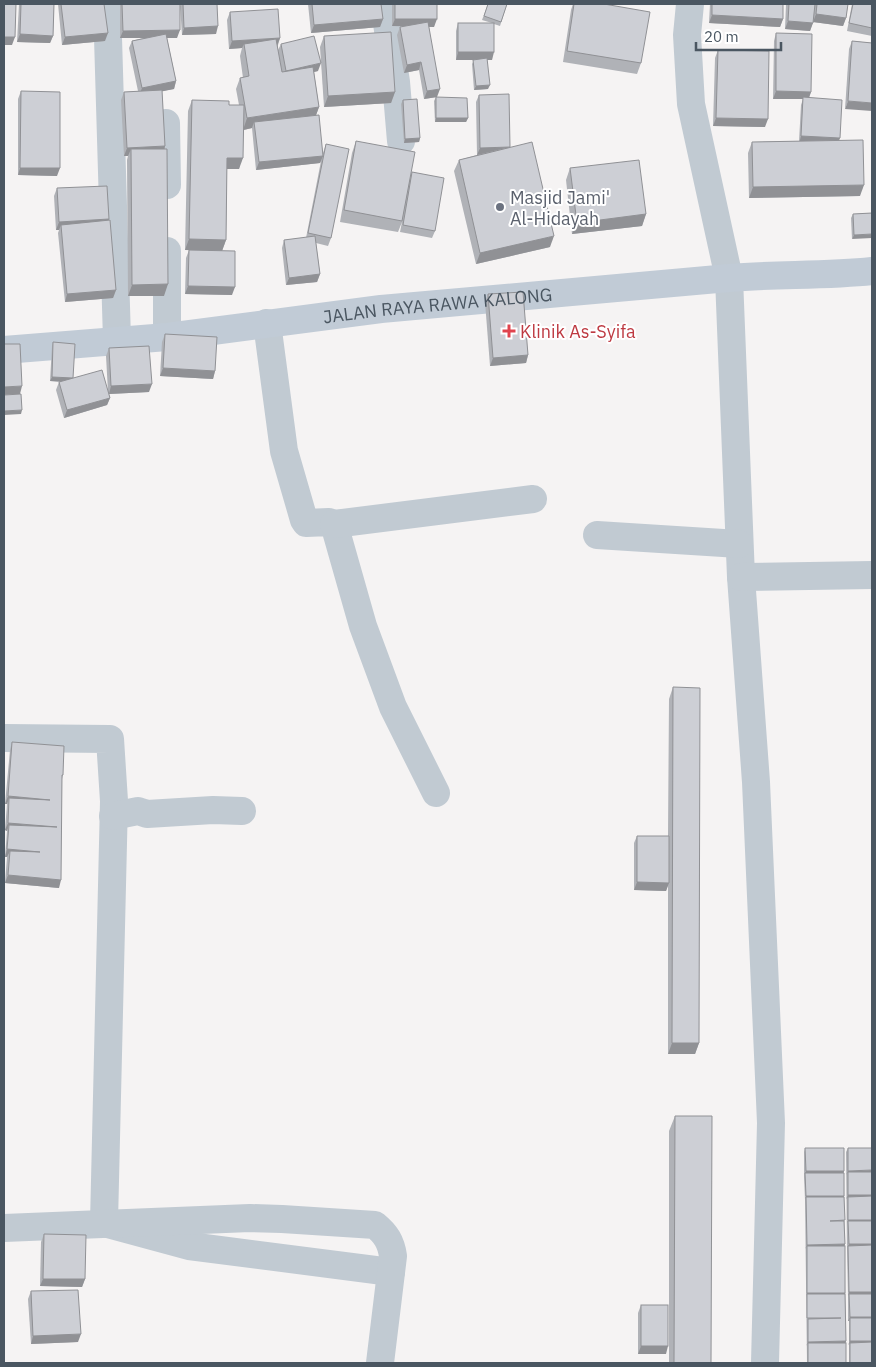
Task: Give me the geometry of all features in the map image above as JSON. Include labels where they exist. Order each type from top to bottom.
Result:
[{"type":"street","points":[[107,4],[117,340]]},
{"type":"street","points":[[384,4],[396,82],[401,141]]},
{"type":"street","points":[[690,4],[687,35],[691,104],[729,278],[739,544],[756,782],[771,1123],[765,1363]]},
{"type":"street","points":[[166,123],[167,337]]},
{"type":"street","name":"JALAN RAYA RAWA KALONG","points":[[4,350],[167,337],[381,309],[729,278],[770,275],[834,275],[872,271]]},
{"type":"street","points":[[267,323],[284,451],[306,523],[329,522],[334,524],[533,499]]},
{"type":"street","points":[[334,524],[363,626],[393,707],[436,793]]},
{"type":"street","points":[[596,535],[739,544]]},
{"type":"street","points":[[741,577],[872,576]]},
{"type":"street","points":[[4,738],[110,739],[113,816],[104,1223]]},
{"type":"street","points":[[113,816],[138,812],[147,814],[213,810],[242,811]]},
{"type":"street","points":[[4,1228],[282,1218],[375,1225],[386,1234],[393,1256],[380,1363]]},
{"type":"street","points":[[104,1223],[189,1246],[391,1272]]},
{"type":"building","points":[[4,4],[16,4],[15,37],[4,37]]},
{"type":"building","points":[[21,4],[54,4],[53,36],[20,34]]},
{"type":"building","points":[[61,4],[104,4],[108,33],[65,37]]},
{"type":"building","points":[[122,4],[180,4],[180,30],[123,31]]},
{"type":"building","points":[[183,4],[217,4],[218,26],[184,28]]},
{"type":"building","points":[[312,4],[381,4],[383,19],[314,25]]},
{"type":"building","points":[[395,4],[437,4],[437,19],[395,19]]},
{"type":"building","points":[[488,4],[507,4],[501,22],[484,16]]},
{"type":"building","points":[[574,4],[604,4],[650,12],[641,63],[567,51]]},
{"type":"building","points":[[712,4],[783,4],[783,19],[712,15]]},
{"type":"building","points":[[789,4],[815,4],[813,23],[788,21]]},
{"type":"building","points":[[817,4],[848,4],[846,18],[816,14]]},
{"type":"building","points":[[853,4],[872,4],[872,28],[849,23]]},
{"type":"building","points":[[278,9],[280,38],[232,41],[230,12]]},
{"type":"building","points":[[428,22],[440,89],[427,91],[421,62],[407,65],[400,27]]},
{"type":"building","points":[[458,23],[494,23],[494,52],[458,52]]},
{"type":"building","points":[[391,32],[395,92],[328,96],[324,36]]},
{"type":"building","points":[[776,33],[812,34],[811,92],[776,91]]},
{"type":"building","points":[[166,34],[176,81],[142,88],[132,41]]},
{"type":"building","points":[[314,36],[321,63],[286,71],[281,44]]},
{"type":"building","points":[[276,39],[282,72],[313,67],[319,107],[247,118],[240,78],[249,76],[244,44]]},
{"type":"building","points":[[852,41],[872,43],[872,103],[848,101]]},
{"type":"building","points":[[718,50],[769,51],[768,119],[716,118]]},
{"type":"building","points":[[487,58],[490,85],[476,86],[473,60]]},
{"type":"building","points":[[162,90],[165,146],[127,148],[124,92]]},
{"type":"building","points":[[21,91],[60,92],[60,168],[20,168]]},
{"type":"building","points":[[509,94],[510,147],[480,148],[479,95]]},
{"type":"building","points":[[436,97],[467,98],[468,118],[436,118]]},
{"type":"building","points":[[803,97],[842,100],[840,138],[801,136]]},
{"type":"building","points":[[417,99],[420,138],[405,139],[403,100]]},
{"type":"building","points":[[192,100],[229,101],[229,105],[244,105],[243,158],[227,158],[226,240],[189,239]]},
{"type":"building","points":[[319,115],[323,156],[259,162],[254,122]]},
{"type":"building","points":[[863,140],[864,185],[753,187],[752,142]]},
{"type":"building","points":[[356,141],[415,152],[402,221],[344,210]]},
{"type":"building","points":[[532,142],[554,236],[480,253],[459,160]]},
{"type":"building","points":[[326,144],[349,149],[331,238],[308,233]]},
{"type":"building","points":[[131,149],[167,149],[168,284],[132,285]]},
{"type":"building","points":[[639,160],[646,214],[577,223],[570,168]]},
{"type":"building","points":[[412,172],[444,178],[435,231],[403,225]]},
{"type":"building","points":[[107,186],[109,219],[59,222],[57,188]]},
{"type":"building","points":[[872,213],[872,234],[854,235],[853,214]]},
{"type":"building","points":[[110,220],[116,290],[67,294],[61,225]]},
{"type":"building","points":[[315,236],[320,274],[289,278],[284,240]]},
{"type":"building","points":[[189,250],[235,251],[235,287],[188,286]]},
{"type":"building","points":[[523,292],[528,355],[493,358],[488,294]]},
{"type":"building","points":[[165,334],[217,337],[215,371],[163,368]]},
{"type":"building","points":[[53,342],[75,344],[73,378],[52,377]]},
{"type":"building","points":[[4,344],[20,344],[22,386],[4,387]]},
{"type":"building","points":[[149,346],[152,384],[111,386],[109,348]]},
{"type":"building","points":[[102,370],[110,398],[67,410],[59,382]]},
{"type":"building","points":[[21,394],[22,410],[4,411],[4,395]]},
{"type":"building","points":[[673,687],[700,688],[699,1043],[672,1043]]},
{"type":"building","points":[[12,742],[64,746],[61,880],[8,875],[10,851],[40,852],[7,849],[9,825],[57,827],[8,823],[9,798],[50,800],[8,796]]},
{"type":"building","points":[[637,836],[669,836],[669,883],[637,882]]},
{"type":"building","points":[[675,1116],[712,1116],[711,1363],[674,1363]]},
{"type":"building","points":[[805,1148],[844,1148],[844,1171],[806,1171]]},
{"type":"building","points":[[848,1148],[872,1148],[872,1170],[848,1171]]},
{"type":"building","points":[[848,1172],[872,1172],[872,1195],[848,1195]]},
{"type":"building","points":[[805,1173],[844,1173],[844,1196],[806,1196]]},
{"type":"building","points":[[872,1196],[872,1220],[848,1220],[848,1197]]},
{"type":"building","points":[[806,1197],[844,1197],[845,1220],[830,1221],[844,1221],[845,1244],[807,1245]]},
{"type":"building","points":[[848,1221],[872,1221],[872,1244],[849,1244]]},
{"type":"building","points":[[44,1234],[86,1235],[85,1279],[43,1279]]},
{"type":"building","points":[[872,1245],[872,1292],[849,1292],[848,1246]]},
{"type":"building","points":[[807,1246],[845,1246],[845,1293],[807,1293]]},
{"type":"building","points":[[78,1290],[81,1334],[33,1336],[31,1291]]},
{"type":"building","points":[[807,1294],[845,1294],[846,1341],[808,1342],[808,1319],[841,1318],[807,1318]]},
{"type":"building","points":[[849,1294],[872,1294],[872,1317],[850,1317]]},
{"type":"building","points":[[641,1305],[668,1305],[668,1346],[641,1346]]},
{"type":"building","points":[[850,1318],[872,1318],[872,1341],[850,1341]]},
{"type":"building","points":[[872,1342],[872,1363],[850,1363],[850,1343]]},
{"type":"building","points":[[808,1343],[846,1343],[846,1363],[808,1363]]},
{"type":"place","name":"Masjid Jami' Al-Hidayah","points":[[500,207]]},
{"type":"place","name":"Klinik As-Syifa","points":[[509,331]]}]
